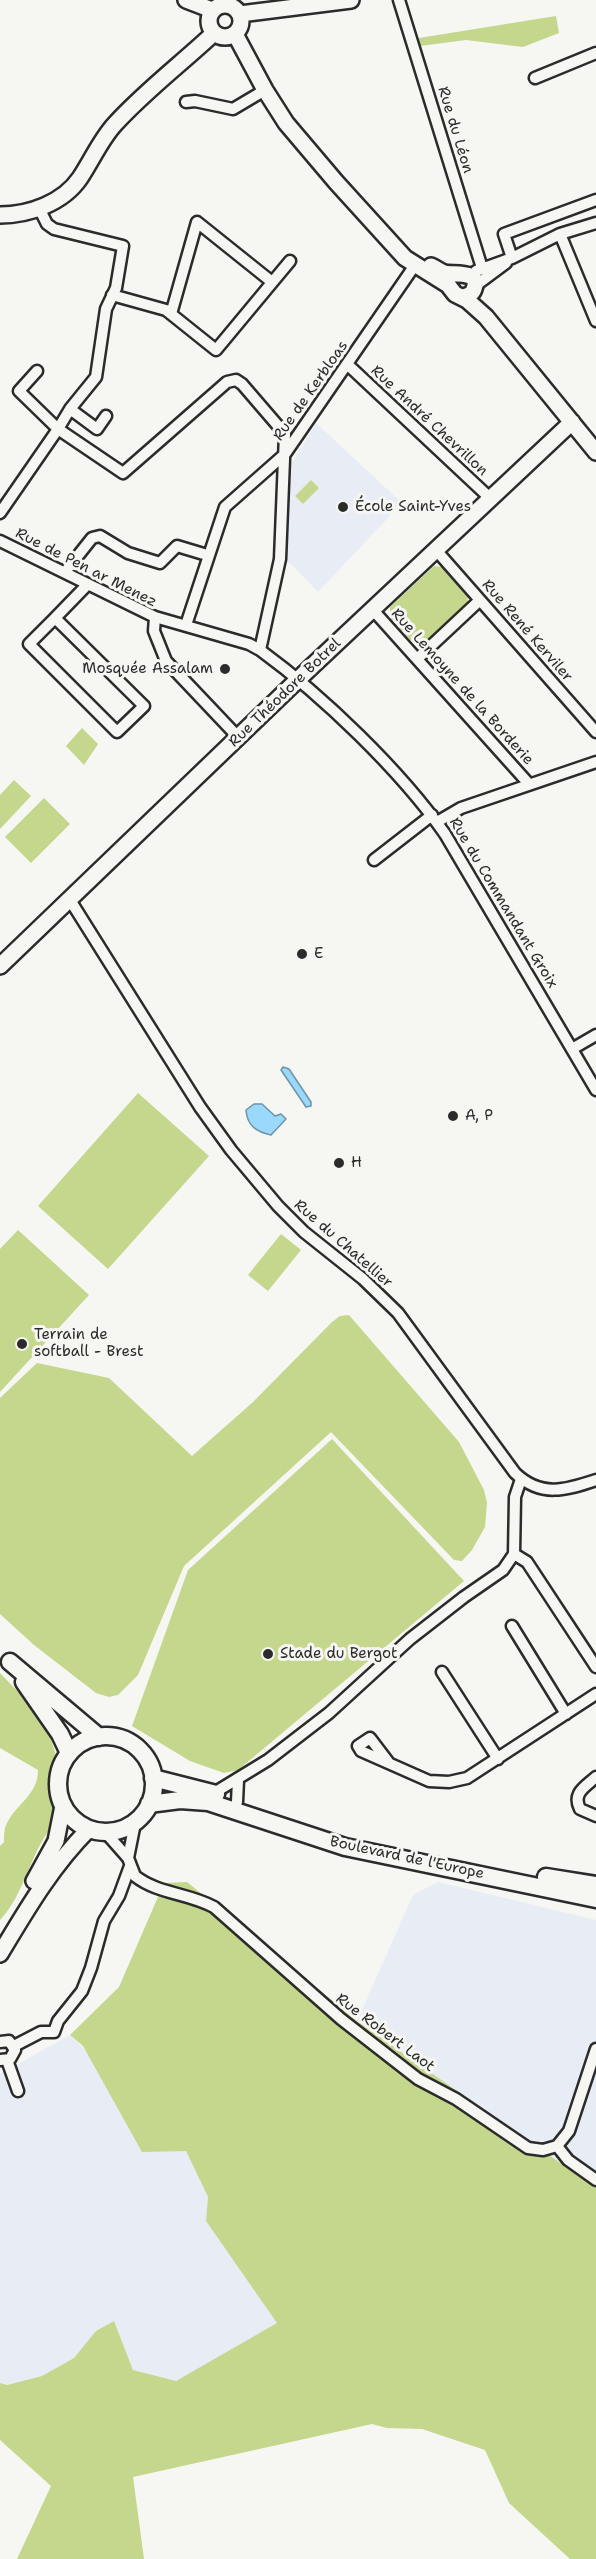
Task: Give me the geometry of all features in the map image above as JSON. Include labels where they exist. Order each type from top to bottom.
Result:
[{"type":"main road","points":[[69,1754],[60,1734],[10,1662],[99,1737]]},
{"type":"main road","points":[[99,1737],[114,1737],[128,1742],[140,1751],[149,1764],[153,1778],[153,1791],[149,1804],[135,1823],[124,1829],[106,1833],[89,1829],[69,1816],[58,1793],[61,1765],[69,1754],[87,1740],[99,1737]]},
{"type":"main road","name":"Boulevard de l'Europe","points":[[153,1778],[214,1793],[341,1838],[396,1851],[596,1885]]},
{"type":"main road","name":"Boulevard de l'Europe","points":[[149,1804],[180,1800],[208,1803],[345,1847],[596,1899]]},
{"type":"street","points":[[186,0],[213,6],[227,5],[240,14]]},
{"type":"street","points":[[240,14],[261,5],[351,0]]},
{"type":"street","name":"Rue du Léon","points":[[399,0],[482,268]]},
{"type":"street","points":[[213,6],[208,22],[214,33],[223,37],[234,34],[241,25],[240,14]]},
{"type":"street","points":[[0,215],[19,215],[39,208],[58,198],[76,183],[115,124],[214,33]]},
{"type":"street","points":[[234,34],[286,123],[405,258],[415,265],[464,285]]},
{"type":"street","points":[[535,78],[596,53]]},
{"type":"street","points":[[186,102],[195,101],[233,109],[265,90]]},
{"type":"street","points":[[512,258],[504,234],[596,200]]},
{"type":"street","points":[[0,513],[70,409],[96,377],[106,309],[116,288],[123,246],[54,229],[47,224],[39,208]]},
{"type":"street","points":[[171,314],[197,222],[272,282]]},
{"type":"street","points":[[464,285],[560,234],[596,223]]},
{"type":"street","points":[[560,234],[596,321]]},
{"type":"street","points":[[386,236],[464,285],[486,317],[596,452]]},
{"type":"street","points":[[464,285],[482,268],[512,258]]},
{"type":"street","points":[[112,295],[166,310],[216,350],[290,261]]},
{"type":"street","name":"Rue de Kerbloas","points":[[186,625],[207,555],[225,507],[285,454],[415,265]]},
{"type":"street","name":"Rue André Chevrillon","points":[[347,364],[491,499]]},
{"type":"street","points":[[37,371],[19,391],[58,429],[123,473],[227,382],[236,381],[242,384],[285,434],[280,559],[260,650]]},
{"type":"street","points":[[70,409],[97,429],[106,416]]},
{"type":"street","name":"Rue Théodore Botrel","points":[[0,966],[238,737],[572,422]]},
{"type":"street","points":[[65,572],[92,538],[100,536],[128,552],[160,563],[177,546],[207,555]]},
{"type":"street","name":"Rue de Pen ar Menez","points":[[0,541],[155,617],[154,631],[166,661],[238,737]]},
{"type":"street","name":"Rue René Kerviler","points":[[436,550],[596,732]]},
{"type":"street","points":[[55,618],[144,706],[117,732],[29,644],[88,584]]},
{"type":"street","points":[[417,659],[480,600]]},
{"type":"street","name":"Rue Lemoyne de la Borderie","points":[[373,610],[530,784]]},
{"type":"street","name":"Rue du Commandant Groix","points":[[155,617],[260,650],[298,680],[375,752],[434,819],[457,852],[596,1090]]},
{"type":"street","points":[[375,860],[434,819],[596,762]]},
{"type":"street","name":"Rue du Chatellier","points":[[70,900],[225,1143],[291,1219],[321,1248],[363,1279],[398,1313],[521,1479]]},
{"type":"street","points":[[572,1049],[596,1035]]},
{"type":"street","points":[[214,1793],[238,1780],[329,1713],[404,1644],[450,1607],[503,1570],[514,1554],[516,1497],[521,1479],[529,1484],[559,1491],[596,1480]]},
{"type":"street","points":[[514,1554],[527,1562],[596,1668]]},
{"type":"street","points":[[512,1626],[566,1714]]},
{"type":"street","points":[[442,1672],[498,1759]]},
{"type":"street","points":[[389,1763],[429,1781],[449,1782],[467,1778],[596,1694]]},
{"type":"street","points":[[596,1777],[577,1794],[576,1801],[580,1809],[596,1816]]},
{"type":"street","points":[[237,1802],[238,1780]]},
{"type":"street","points":[[0,1937],[52,1849],[63,1806]]},
{"type":"street","points":[[14,2046],[41,2032],[54,2032],[58,2021],[81,1991],[91,1968],[104,1921],[119,1896],[129,1862],[135,1823]]},
{"type":"street","points":[[0,1954],[43,1883],[89,1829]]},
{"type":"street","name":"Rue Robert Laot","points":[[106,1833],[129,1862],[135,1876],[143,1883],[156,1889],[201,1900],[214,1907],[340,2019],[418,2079],[456,2099],[528,2148],[543,2150],[557,2146]]},
{"type":"street","points":[[0,2042],[9,2042],[14,2046]]},
{"type":"street","points":[[14,2046],[14,2053],[4,2060],[18,2091]]},
{"type":"street","points":[[596,2049],[569,2131],[557,2146],[568,2160],[596,2180]]},
{"type":"shaded area","name":"École Saint-Yves","points":[[316,423],[402,503],[318,592],[291,564],[284,562],[292,463]]},
{"type":"shaded area","points":[[438,1882],[596,1920],[596,2188],[357,2021],[413,1895]]},
{"type":"shaded area","points":[[70,2035],[186,2151],[208,2198],[206,2221],[278,2323],[176,2381],[133,2370],[114,2321],[96,2332],[74,2358],[42,2376],[7,2385],[0,2383],[0,2074]]},
{"type":"green space","points":[[556,16],[559,33],[523,47],[466,40],[420,46],[419,38]]},
{"type":"green space","points":[[311,480],[319,488],[303,504],[295,496]]},
{"type":"green space","points":[[434,566],[442,567],[468,596],[467,605],[421,645],[413,643],[390,617],[390,607]]},
{"type":"green space","points":[[82,728],[98,744],[84,765],[66,746]]},
{"type":"green space","points":[[14,780],[31,796],[0,829],[0,795]]},
{"type":"green space","points":[[44,798],[70,824],[31,863],[5,837]]},
{"type":"green space","points":[[138,1093],[209,1156],[108,1269],[38,1206]]},
{"type":"green space","name":"Terrain de softball - Brest","points":[[18,1230],[89,1295],[0,1392],[0,1249]]},
{"type":"green space","points":[[281,1234],[301,1250],[268,1291],[248,1275]]},
{"type":"green space","points":[[349,1315],[459,1442],[484,1490],[487,1503],[485,1527],[472,1550],[462,1561],[454,1560],[331,1432],[184,1566],[138,1675],[118,1695],[109,1697],[96,1693],[34,1645],[0,1614],[0,1398],[37,1363],[109,1378],[192,1456],[253,1402],[332,1322],[340,1316]]},
{"type":"green space","name":"Stade du Bergot","points":[[332,1439],[464,1581],[238,1770],[224,1773],[190,1761],[132,1726],[188,1570]]},
{"type":"green space","points":[[0,1673],[23,1697],[49,1734],[57,1758],[50,1776],[57,1817],[40,1845],[13,1903],[0,1920],[0,1846],[4,1842],[5,1830],[11,1816],[35,1786],[38,1770],[0,1748]]},
{"type":"green space","points":[[187,1882],[357,2021],[596,2188],[596,2559],[570,2559],[509,2503],[485,2450],[422,2429],[387,2428],[372,2424],[133,2477],[144,2559],[17,2559],[51,2486],[0,2440],[0,2383],[7,2385],[42,2376],[74,2358],[96,2331],[114,2321],[133,2370],[176,2381],[277,2323],[206,2221],[208,2197],[186,2151],[142,2152],[83,2046],[70,2035],[119,1987],[164,1883]]},
{"type":"water","points":[[283,1067],[289,1069],[311,1102],[311,1106],[306,1107],[281,1070]]},
{"type":"water","points":[[254,1104],[262,1104],[275,1116],[281,1114],[286,1119],[271,1135],[257,1130],[248,1120],[246,1110]]},
{"type":"place","name":"École Saint-Yves","points":[[343,507]]},
{"type":"place","name":"Mosquée Assalam","points":[[225,669]]},
{"type":"place","name":"E","points":[[302,954]]},
{"type":"place","name":"A, P","points":[[453,1116]]},
{"type":"place","name":"H","points":[[339,1163]]},
{"type":"place","name":"Terrain de softball - Brest","points":[[22,1344]]},
{"type":"place","name":"Stade du Bergot","points":[[268,1654]]}]
